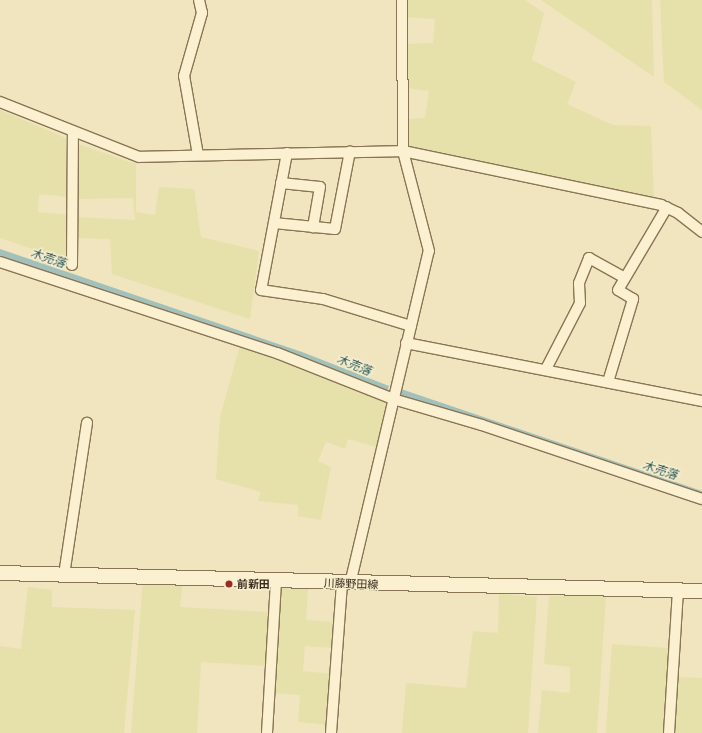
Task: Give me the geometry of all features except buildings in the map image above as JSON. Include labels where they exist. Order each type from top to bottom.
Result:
[{"type":"main road","name":"川藤野田線","points":[[0,573],[276,580],[346,584],[702,591]]},
{"type":"street","points":[[198,155],[184,76],[202,13],[199,0]]},
{"type":"street","points":[[331,733],[346,584],[406,343],[426,272],[429,251],[403,151],[402,0]]},
{"type":"street","points":[[0,102],[139,157],[350,151],[403,151],[556,181],[667,207],[702,232]]},
{"type":"street","points":[[72,265],[73,132]]},
{"type":"street","points":[[274,223],[335,229],[350,151]]},
{"type":"street","points":[[287,153],[261,290],[323,299],[411,326]]},
{"type":"street","points":[[281,183],[320,187],[313,227]]},
{"type":"street","points":[[608,382],[632,299],[618,290],[667,207]]},
{"type":"street","points":[[546,369],[580,303],[579,283],[588,258],[625,278]]},
{"type":"street","points":[[0,262],[277,353],[393,399],[482,426],[702,499]]},
{"type":"street","points":[[406,343],[546,369],[702,401]]},
{"type":"street","points":[[64,575],[87,423]]},
{"type":"street","points":[[267,733],[276,580]]},
{"type":"street","points":[[669,733],[678,591]]},
{"type":"shaded area","points":[[405,0],[525,0],[544,13],[532,60],[576,82],[567,104],[613,125],[651,126],[654,200],[406,148],[406,119],[425,118],[429,91],[407,88],[405,44],[433,43],[435,19],[405,17]]},
{"type":"shaded area","points":[[541,0],[652,0],[654,77]]},
{"type":"shaded area","points":[[660,0],[702,0],[702,110],[664,82]]},
{"type":"shaded area","points":[[0,110],[66,138],[66,197],[39,194],[38,212],[68,215],[70,262],[0,238]]},
{"type":"shaded area","points":[[75,143],[136,164],[136,212],[155,215],[159,187],[194,189],[201,237],[259,251],[250,319],[112,274],[110,239],[75,238],[75,217],[135,220],[133,198],[77,199]]},
{"type":"shaded area","points":[[240,345],[387,400],[376,447],[348,439],[345,449],[326,442],[318,461],[331,467],[321,520],[298,516],[298,505],[258,501],[261,492],[216,479],[220,417]]},
{"type":"shaded area","points":[[143,580],[183,581],[180,607],[268,612],[265,666],[201,662],[197,733],[131,733]]},
{"type":"shaded area","points":[[28,587],[52,590],[52,607],[135,610],[124,733],[0,733],[0,646],[21,649]]},
{"type":"shaded area","points":[[280,587],[308,589],[306,620],[335,622],[333,648],[305,646],[303,671],[333,674],[329,725],[298,722],[300,695],[272,693]]},
{"type":"shaded area","points":[[499,594],[537,597],[528,733],[402,733],[406,683],[466,688],[473,631],[498,633]]},
{"type":"shaded area","points":[[549,596],[606,596],[597,733],[538,733],[542,690],[570,693],[570,667],[544,664]]},
{"type":"shaded area","points":[[612,644],[672,648],[666,733],[606,733]]},
{"type":"shaded area","points":[[676,677],[702,678],[702,733],[672,733]]},
{"type":"water","points":[[0,249],[302,352],[389,386],[387,392],[300,357],[0,256]]},
{"type":"water","points":[[401,389],[702,491],[702,495],[400,395]]},
{"type":"place","name":"前新田","points":[[229,584]]},
{"type":"water label","name":"木売落","points":[[48,258]]},
{"type":"water label","name":"木売落","points":[[354,365]]},
{"type":"water label","name":"木売落","points":[[660,470]]}]
